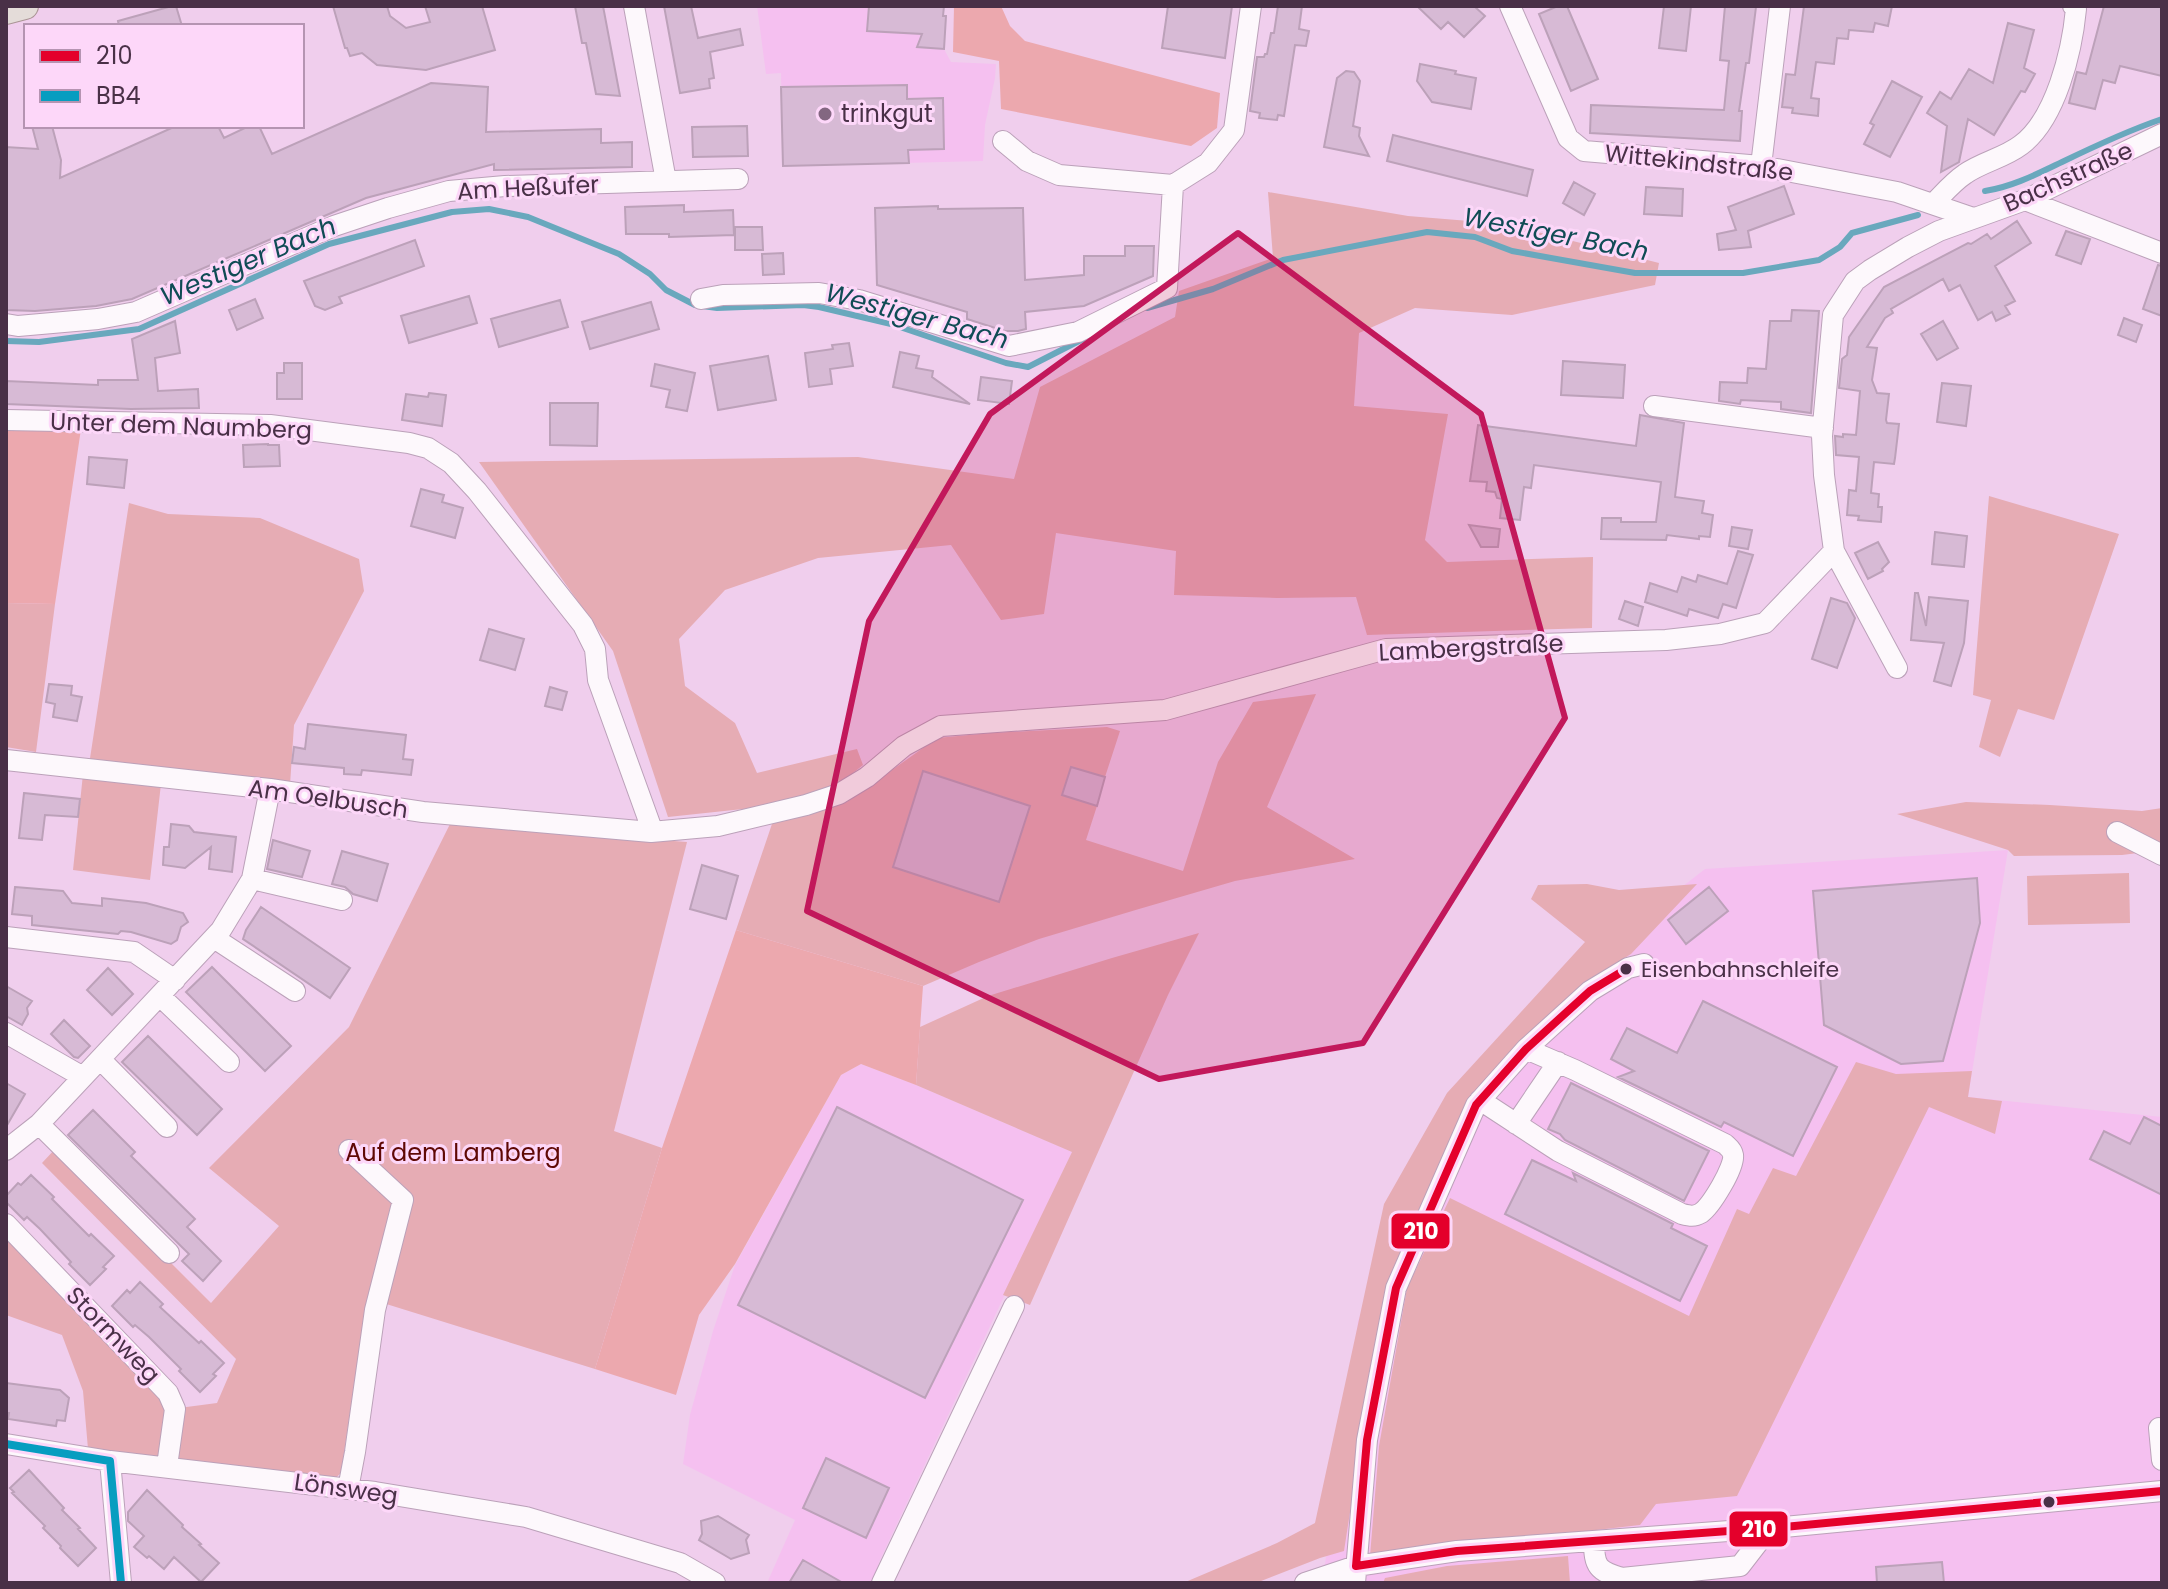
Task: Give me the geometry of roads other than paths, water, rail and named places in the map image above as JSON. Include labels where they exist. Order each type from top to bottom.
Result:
[{"type":"main road","points":[[6,11],[25,6]]},
{"type":"street","points":[[634,6],[666,181]]},
{"type":"street","points":[[1003,141],[1027,161],[1059,175],[1173,185],[1208,163],[1234,130],[1251,6]]},
{"type":"street","name":"Wittekindstraße","points":[[1510,6],[1568,138],[1584,151],[1761,166],[1897,192],[1973,218]]},
{"type":"street","points":[[1761,166],[1780,6]]},
{"type":"street","points":[[1933,204],[1966,173],[2004,156],[2036,131],[2059,88],[2073,36],[2076,9],[2073,6]]},
{"type":"street","name":"Bachstraße","points":[[1973,218],[2025,200],[2162,134]]},
{"type":"street","name":"Am Heßufer","points":[[6,324],[18,326],[98,319],[136,312],[334,226],[449,191],[474,195],[505,186],[738,179]]},
{"type":"street","points":[[701,299],[723,295],[819,293],[859,300],[1009,346],[1078,332],[1167,288],[1173,185]]},
{"type":"street","points":[[2025,200],[2162,253]]},
{"type":"street","points":[[1897,668],[1834,551],[1824,475],[1823,428],[1833,315],[1855,281],[1908,247],[1973,218]]},
{"type":"street","points":[[1654,406],[1823,428]]},
{"type":"street","name":"Unter dem Naumberg","points":[[6,420],[270,425],[409,443],[439,454],[477,491],[583,625],[595,649],[598,680],[651,832]]},
{"type":"street","name":"Lambergstraße","points":[[651,832],[718,826],[839,794],[867,777],[904,746],[941,726],[1165,710],[1386,649],[1666,640],[1720,634],[1765,623],[1834,551]]},
{"type":"street","name":"Am Oelbusch","points":[[6,760],[270,789],[423,812],[651,832]]},
{"type":"street","points":[[6,1150],[39,1124],[221,930],[252,879],[270,789]]},
{"type":"street","points":[[2117,832],[2162,855]]},
{"type":"street","points":[[252,879],[342,900]]},
{"type":"street","points":[[6,937],[134,952],[175,980]]},
{"type":"street","points":[[214,938],[295,991]]},
{"type":"street","points":[[1355,1574],[1367,1440],[1396,1288],[1476,1105],[1526,1049],[1590,991],[1628,968],[1644,964]]},
{"type":"street","points":[[160,996],[229,1062]]},
{"type":"street","points":[[6,1033],[83,1077]]},
{"type":"street","points":[[1480,1100],[1578,1162],[1682,1214],[1698,1215],[1706,1209],[1733,1159],[1732,1151],[1725,1144],[1526,1049]]},
{"type":"street","points":[[100,1059],[167,1127]]},
{"type":"street","points":[[1516,1124],[1558,1062]]},
{"type":"street","points":[[39,1124],[169,1253]]},
{"type":"street","points":[[348,1489],[375,1310],[403,1200],[349,1150]]},
{"type":"street","name":"Stormweg","points":[[6,1224],[168,1393],[175,1409],[167,1466]]},
{"type":"street","points":[[882,1583],[1014,1306]]},
{"type":"street","points":[[2162,1429],[2159,1428],[2162,1460]]},
{"type":"street","name":"Lönsweg","points":[[6,1444],[110,1461],[348,1489],[526,1517],[680,1563],[715,1583]]},
{"type":"street","points":[[110,1461],[121,1583]]},
{"type":"street","points":[[1305,1583],[1457,1551],[1765,1528],[2162,1491]]},
{"type":"street","points":[[1594,1541],[1596,1563],[1603,1578],[1622,1578],[1740,1566],[1765,1528]]},
{"type":"waterway","name":"Westiger Bach","points":[[1985,191],[2024,180],[2162,119]]},
{"type":"waterway","name":"Westiger Bach","points":[[6,341],[39,342],[139,329],[329,244],[452,212],[489,209],[528,217],[619,254],[650,274],[666,290],[695,305],[717,308],[819,307],[891,324],[1006,363],[1028,367],[1083,339]]},
{"type":"waterway","name":"Westiger Bach","points":[[1147,308],[1213,289],[1283,260],[1427,232],[1475,237],[1512,251],[1635,273],[1743,273],[1819,260],[1840,247],[1852,233],[1918,215]]},
{"type":"place","name":"trinkgut","points":[[825,114]]},
{"type":"place","name":"Eisenbahnschleife","points":[[1626,969]]},
{"type":"park label","name":"Auf dem Lamberg","points":[[453,1153]]}]
